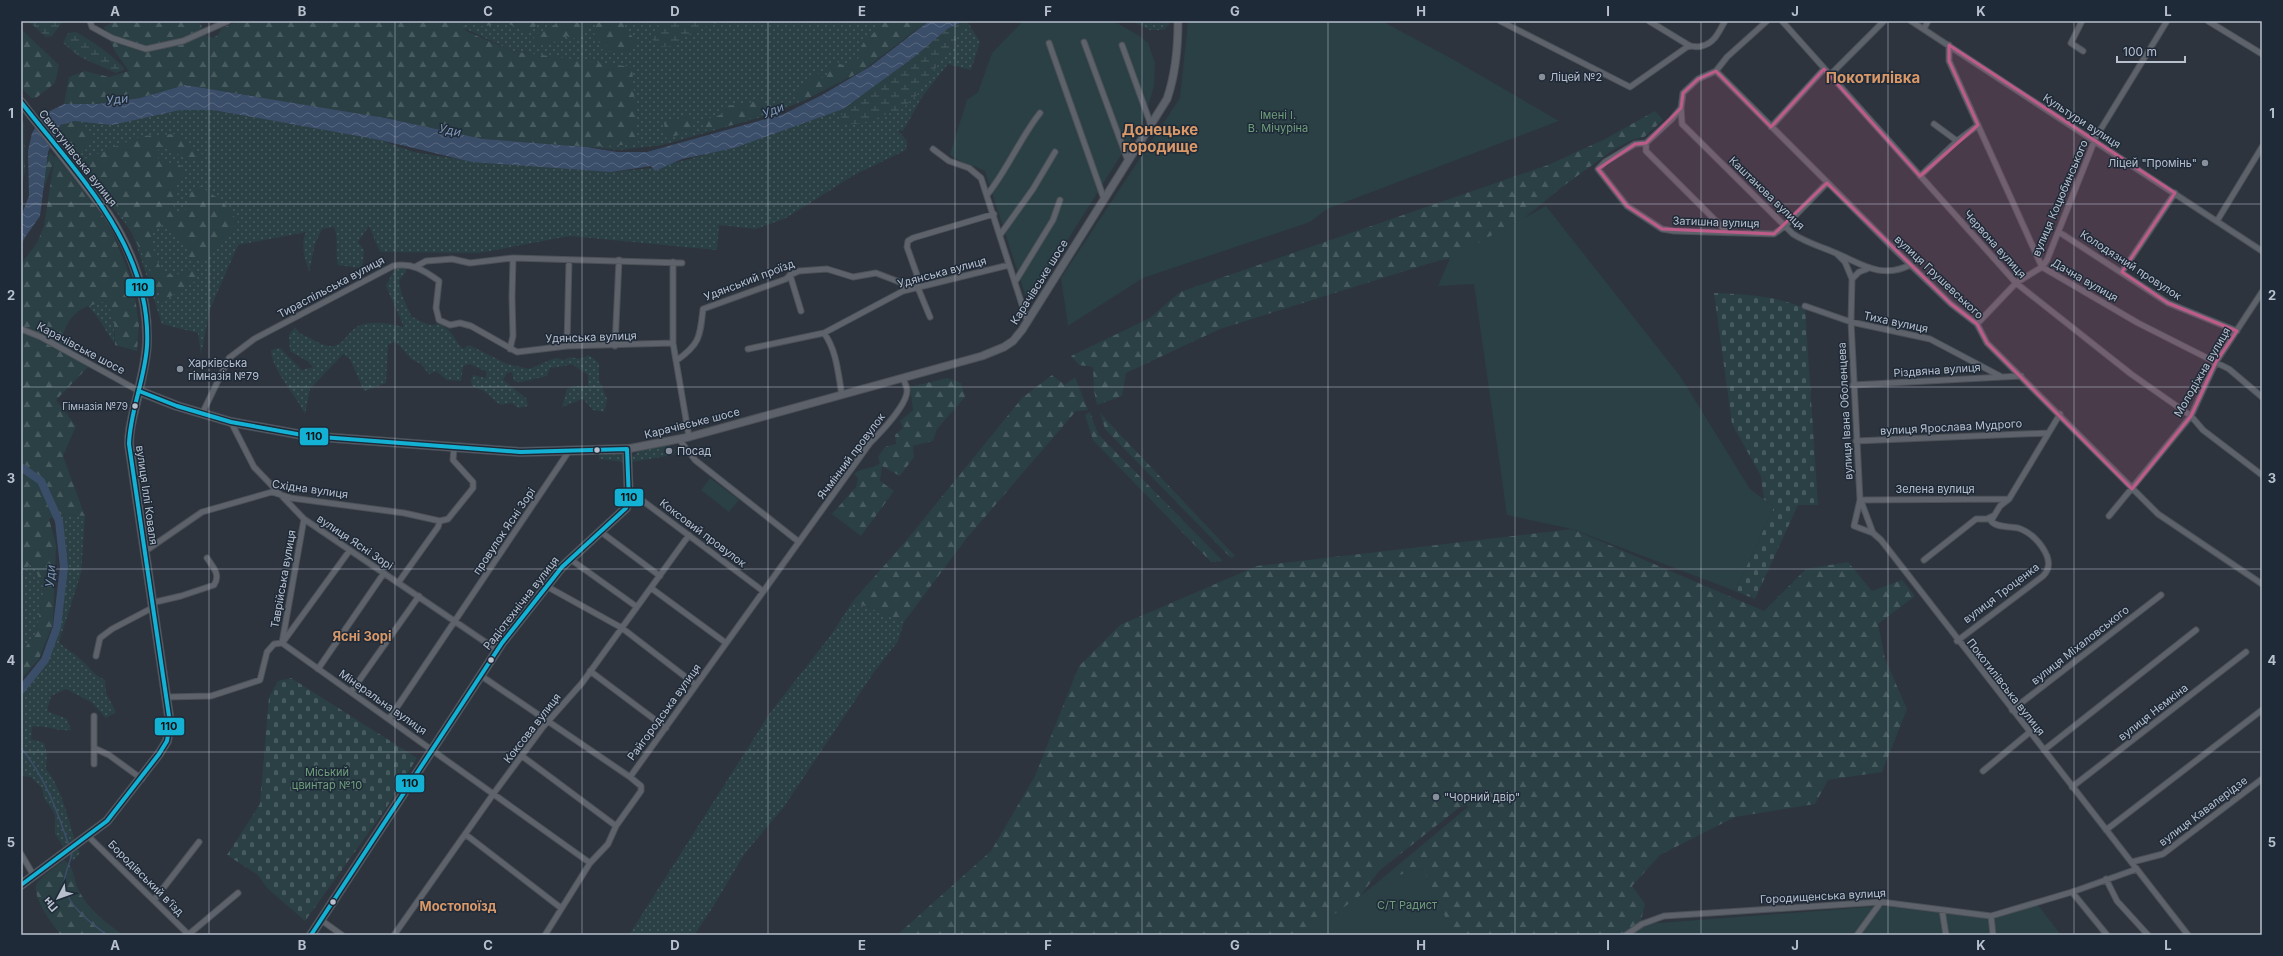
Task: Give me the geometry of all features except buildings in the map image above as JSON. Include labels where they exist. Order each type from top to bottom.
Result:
[{"type":"main road","name":"Карачівське шосе","points":[[139,391],[202,414],[231,422],[308,436],[520,452],[627,449],[679,439],[982,356],[1004,347],[1013,341],[1167,99],[1173,82],[1178,21]]},
{"type":"main road","name":"Свистунівська вулиця","points":[[21,102],[98,200],[120,232],[136,271],[144,307],[147,342],[139,391]]},
{"type":"main road","name":"вулиця Іллі Коваля","points":[[21,885],[89,837],[107,821],[142,779],[159,754],[168,736],[170,723],[128,444],[129,425],[139,391]]},
{"type":"main road","name":"Радіотехнічна вулиця","points":[[311,935],[497,650],[546,586],[570,559],[626,508],[629,493],[627,449]]},
{"type":"street","points":[[90,21],[92,27],[112,38],[146,49],[183,41],[228,21]]},
{"type":"street","points":[[1500,21],[1508,23],[1630,87],[1690,46]]},
{"type":"street","points":[[1649,21],[1690,46],[1701,47],[1718,36],[1725,21]]},
{"type":"street","points":[[1728,232],[1646,151],[1646,143],[1671,120],[1681,108],[1683,93],[1698,79],[1716,71],[1727,57],[1767,21]]},
{"type":"street","name":"Червона вулиця","points":[[1782,21],[2016,283],[2131,374],[2191,416],[2203,430],[2262,476]]},
{"type":"street","points":[[1830,75],[1884,21]]},
{"type":"street","name":"Культури вулиця","points":[[1911,21],[2262,251]]},
{"type":"street","points":[[1924,29],[1928,21]]},
{"type":"street","points":[[2082,21],[2071,43],[2083,51]]},
{"type":"street","name":"вулиця Коцюбинського","points":[[1977,324],[2016,283],[2042,267],[2047,260],[2060,232],[2100,131],[2167,21]]},
{"type":"street","points":[[2208,21],[2262,54]]},
{"type":"street","points":[[1084,42],[1128,161]]},
{"type":"street","points":[[1049,43],[1104,200]]},
{"type":"street","points":[[1122,45],[1151,125]]},
{"type":"street","name":"Дачна вулиця","points":[[1949,45],[1949,61],[2042,267],[2138,323],[2205,359],[2216,362],[2229,369],[2262,397]]},
{"type":"street","points":[[1771,127],[1824,69]]},
{"type":"street","name":"вулиця Грушевського","points":[[1716,71],[1910,265],[1951,304],[1977,324],[1987,343],[2060,414],[2158,514],[2262,584]]},
{"type":"street","name":"Каштанова вулиця","points":[[1681,108],[1682,124],[1793,234],[1806,243],[1837,254],[1867,269],[1899,270],[1910,265]]},
{"type":"street","points":[[988,195],[1003,174],[1023,138],[1040,113]]},
{"type":"street","points":[[1934,124],[1957,141]]},
{"type":"street","points":[[1920,176],[1957,141],[1978,125]]},
{"type":"street","name":"Затишна вулиця","points":[[1646,143],[1635,144],[1605,162],[1598,169],[1627,206],[1662,229],[1774,234],[1785,226]]},
{"type":"street","points":[[2217,222],[2262,147]]},
{"type":"street","points":[[933,149],[949,161],[977,173],[988,195],[1027,320]]},
{"type":"street","points":[[1000,235],[1033,189],[1055,152]]},
{"type":"street","points":[[1785,226],[1827,183]]},
{"type":"street","points":[[2122,272],[2175,193]]},
{"type":"street","points":[[1015,282],[1053,220],[1060,200]]},
{"type":"street","points":[[930,318],[918,288],[917,275],[907,247],[908,241],[913,238],[994,214]]},
{"type":"street","name":"Колодязний провулок","points":[[2060,232],[2168,303],[2237,331]]},
{"type":"street","points":[[1837,254],[1845,262],[1852,279],[1859,272],[1867,269]]},
{"type":"street","points":[[510,349],[514,336],[512,297],[513,258]]},
{"type":"street","points":[[415,266],[426,261],[452,259],[470,263],[513,258],[682,263]]},
{"type":"street","points":[[567,346],[569,260]]},
{"type":"street","points":[[615,346],[620,260]]},
{"type":"street","points":[[673,262],[673,343],[689,436]]},
{"type":"street","name":"Тираспільська вулиця","points":[[202,414],[229,358],[254,339],[393,266],[401,264],[415,266],[440,281],[436,308],[439,320],[450,325],[460,323],[471,326],[510,349]]},
{"type":"street","name":"Удянська вулиця","points":[[748,348],[824,333],[880,302],[907,290],[1009,265]]},
{"type":"street","name":"Удянський проїзд","points":[[676,361],[692,349],[700,338],[703,309],[786,280],[790,275],[799,271],[827,269],[853,277],[876,273],[902,283],[907,290]]},
{"type":"street","points":[[790,275],[801,311]]},
{"type":"street","name":"вулиця Івана Оболенцева","points":[[1852,279],[1851,322],[1853,385],[1860,500]]},
{"type":"street","name":"Молодіжна вулиця","points":[[2110,516],[2191,416],[2216,362],[2262,292]]},
{"type":"street","name":"Тиха вулиця","points":[[1805,306],[1851,322],[1930,338],[2000,376]]},
{"type":"street","name":"Карачівське шосе","points":[[21,329],[41,337],[139,391]]},
{"type":"street","points":[[824,333],[831,342],[842,395]]},
{"type":"street","name":"Удянська вулиця","points":[[510,349],[517,352],[567,346],[615,346],[673,343]]},
{"type":"street","name":"Різдвяна вулиця","points":[[1853,385],[2021,376]]},
{"type":"street","name":"Ячмінний провулок","points":[[799,542],[905,398],[907,390],[903,378]]},
{"type":"street","points":[[1924,560],[1976,519],[1992,518],[2009,499],[2060,414]]},
{"type":"street","name":"вулиця Ясні Зорі","points":[[231,422],[247,456],[278,494],[304,519],[497,650]]},
{"type":"street","name":"вулиця Ярослава Мудрого","points":[[1856,441],[2048,433]]},
{"type":"street","points":[[679,439],[695,460],[799,542]]},
{"type":"street","points":[[398,583],[438,527],[440,521],[446,521],[452,515],[467,497],[474,485],[453,460],[454,447]]},
{"type":"street","name":"провулок Ясні Зорі","points":[[389,719],[569,451]]},
{"type":"street","name":"Східна вулиця","points":[[144,552],[202,512],[264,493],[404,513],[440,521]]},
{"type":"street","name":"Коксовий провулок","points":[[629,493],[639,498],[763,591]]},
{"type":"street","name":"Зелена вулиця","points":[[1860,500],[2009,499]]},
{"type":"street","points":[[1860,500],[1854,526],[1873,533]]},
{"type":"street","name":"Покотилівська вулиця","points":[[1860,500],[1873,533],[2188,935]]},
{"type":"street","name":"вулиця Троценка","points":[[1957,641],[2043,576],[2048,570],[2048,561],[2044,552],[2030,535],[2018,528],[1995,524],[1992,518]]},
{"type":"street","name":"Таврійська вулиця","points":[[282,642],[304,519]]},
{"type":"street","points":[[601,532],[660,576]]},
{"type":"street","name":"Коксова вулиця","points":[[394,935],[494,793],[549,721],[590,671],[689,535]]},
{"type":"street","name":"Райгородська вулиця","points":[[545,935],[560,908],[590,863],[608,844],[616,826],[642,788],[630,777],[799,542]]},
{"type":"street","points":[[166,697],[211,696],[260,680],[265,659],[274,644],[282,642],[350,550]]},
{"type":"street","points":[[96,656],[100,638],[112,628],[152,605],[214,585],[217,580],[217,574],[207,558]]},
{"type":"street","points":[[570,559],[637,607]]},
{"type":"street","points":[[318,669],[384,573]]},
{"type":"street","points":[[546,586],[622,628],[696,685]]},
{"type":"street","points":[[650,588],[726,644]]},
{"type":"street","name":"вулиця Міхаловського","points":[[2012,710],[2161,595]]},
{"type":"street","points":[[351,692],[419,596]]},
{"type":"street","points":[[2044,750],[2196,630]]},
{"type":"street","name":"Мінеральна вулиця","points":[[282,642],[318,669],[432,748],[590,863]]},
{"type":"street","name":"вулиця Нємкіна","points":[[2072,787],[2246,652]]},
{"type":"street","points":[[590,671],[666,728]]},
{"type":"street","points":[[480,675],[630,777]]},
{"type":"street","points":[[2106,830],[2262,710]]},
{"type":"street","points":[[94,716],[94,764]]},
{"type":"street","points":[[1983,771],[2030,732]]},
{"type":"street","points":[[94,748],[109,755],[142,779]]},
{"type":"street","points":[[522,756],[616,826]]},
{"type":"street","name":"вулиця Кавалерідзе","points":[[2132,862],[2163,854],[2262,779]]},
{"type":"street","points":[[465,834],[560,908]]},
{"type":"street","name":"Бородівський в’їзд","points":[[89,837],[188,935],[238,893]]},
{"type":"street","points":[[154,900],[198,842]]},
{"type":"street","points":[[21,854],[34,876]]},
{"type":"street","name":"Городищенська вулиця","points":[[1626,935],[1642,924],[1664,916],[1881,902],[1935,907],[1942,910],[1991,916],[2072,892],[2137,869]]},
{"type":"street","points":[[2106,879],[2117,902],[2148,935]]},
{"type":"street","points":[[2072,892],[2107,935]]},
{"type":"street","points":[[1857,935],[1881,902]]},
{"type":"street","points":[[1942,910],[1946,935]]},
{"type":"street","points":[[1991,916],[1993,935]]},
{"type":"street","points":[[321,920],[342,935]]},
{"type":"highlighted area","points":[[1949,45],[2175,193],[2122,272],[2168,303],[2237,331],[2216,362],[2191,416],[2132,489],[1987,343],[1977,324],[1951,304],[1827,183],[1774,234],[1662,229],[1627,206],[1598,169],[1635,144],[1646,143],[1681,108],[1683,93],[1698,79],[1716,71],[1771,127],[1824,69],[1920,176],[1978,125],[1949,61]]},
{"type":"green space","points":[[28,21],[63,21],[52,36],[46,37]]},
{"type":"green space","points":[[115,21],[200,21],[204,34],[213,38],[218,35],[222,28],[239,21],[463,21],[466,31],[512,51],[632,67],[638,144],[586,147],[483,139],[385,118],[185,85],[140,98],[98,104],[64,104],[69,77],[85,71],[109,77],[129,71],[116,53],[104,27]]},
{"type":"green space","points":[[462,21],[916,21],[803,101],[758,118],[662,145],[619,150],[589,147],[635,129],[529,53],[512,51],[466,29]]},
{"type":"green space","points":[[472,21],[542,21],[527,33],[509,24],[482,26]]},
{"type":"green space","points":[[554,21],[591,21],[585,31],[574,39],[570,39],[567,36],[551,44],[538,46],[533,39],[538,33],[556,24]]},
{"type":"green space","points":[[597,21],[624,22],[625,31],[635,40],[636,45],[631,52],[601,52],[606,45],[595,41],[594,36]]},
{"type":"green space","points":[[660,21],[724,21],[697,29],[673,46],[659,47],[651,38]]},
{"type":"green space","points":[[886,21],[899,24],[904,21],[928,21],[862,71],[803,101],[795,95],[817,72],[822,78],[828,74],[828,65],[834,60],[842,65],[858,59],[863,43]]},
{"type":"green space","points":[[966,21],[952,48],[934,70],[917,95],[902,109],[860,124],[840,124],[843,109],[914,57],[947,29]]},
{"type":"green space","points":[[967,21],[980,42],[971,70],[948,64],[922,97],[903,131],[898,130],[907,141],[906,150],[854,175],[786,218],[756,229],[719,225],[717,250],[570,236],[479,253],[380,252],[369,226],[358,242],[364,250],[363,263],[360,268],[338,265],[334,227],[322,229],[315,244],[309,272],[303,247],[306,232],[238,245],[210,309],[201,354],[198,333],[162,324],[133,234],[70,150],[76,121],[180,108],[213,110],[380,140],[414,152],[457,159],[611,172],[653,168],[690,159],[843,109],[944,31]]},
{"type":"green space","points":[[1023,21],[1113,21],[1138,35],[1148,43],[1155,63],[1154,86],[1145,117],[1028,303],[985,171],[962,162],[950,154],[967,100],[978,92],[992,53]]},
{"type":"green space","points":[[1132,21],[1172,21],[1164,30],[1150,30]]},
{"type":"green space","name":"Імені І. В. Мічуріна","points":[[1188,21],[1382,21],[1454,60],[1559,121],[1327,209],[1310,222],[1143,278],[1068,326],[1061,278],[1180,98]]},
{"type":"green space","points":[[21,29],[59,65],[55,83],[36,98],[31,98],[21,87]]},
{"type":"green space","points":[[76,32],[114,58],[125,69],[116,73],[80,57],[63,43],[68,33]]},
{"type":"green space","points":[[759,101],[766,105],[762,114],[733,125],[706,130],[704,120],[723,114],[721,107]]},
{"type":"green space","points":[[1655,111],[1663,120],[1644,137],[1634,139],[1613,150],[1562,187],[1483,252],[1437,261],[1220,329],[1126,373],[1122,396],[1097,405],[1094,391],[1093,367],[1079,365],[1071,356],[1150,318],[1180,292],[1548,165],[1605,139]]},
{"type":"green space","points":[[690,116],[694,131],[666,138],[664,122]]},
{"type":"green space","points":[[21,119],[24,122],[25,172],[21,188]]},
{"type":"green space","points":[[76,121],[85,126],[95,137],[84,152],[70,150],[56,132],[60,125]]},
{"type":"green space","points":[[174,134],[203,155],[196,162],[175,153],[163,145],[155,154],[161,161],[180,165],[183,174],[176,183],[178,193],[172,204],[178,212],[187,209],[190,193],[197,184],[222,201],[238,222],[207,259],[190,260],[184,242],[175,236],[172,229],[164,224],[152,232],[154,253],[163,274],[176,275],[197,267],[197,280],[162,302],[149,267],[121,212],[82,160],[142,136]]},
{"type":"green space","points":[[50,152],[55,158],[55,155],[109,224],[133,283],[139,325],[137,351],[115,345],[114,322],[108,301],[98,303],[77,312],[72,317],[64,331],[61,341],[90,365],[56,400],[76,426],[63,456],[85,516],[59,514],[49,519],[56,545],[53,624],[39,659],[21,679],[21,653],[36,633],[44,588],[31,562],[21,577],[21,264],[37,243],[44,226],[54,161],[21,248],[21,233]]},
{"type":"green space","points":[[1546,206],[1680,376],[1750,489],[1774,507],[1735,591],[1572,529],[1507,515],[1474,284],[1438,286],[1450,258]]},
{"type":"green space","points":[[399,267],[405,268],[406,272],[399,281],[402,295],[411,316],[426,324],[437,324],[446,328],[463,349],[469,345],[507,364],[529,369],[555,358],[564,360],[570,357],[580,359],[589,355],[599,363],[599,380],[607,399],[604,412],[593,410],[583,399],[562,407],[567,389],[573,386],[588,386],[588,375],[572,364],[550,368],[547,376],[521,382],[514,381],[512,372],[507,373],[503,380],[526,398],[528,406],[518,408],[512,403],[500,405],[484,391],[472,386],[471,380],[473,375],[486,378],[487,372],[470,364],[463,366],[461,381],[447,380],[436,371],[429,374],[421,364],[411,359],[399,345],[394,342],[388,345],[386,383],[364,391],[350,359],[343,354],[310,389],[305,414],[275,366],[271,350],[280,348],[302,370],[313,367],[307,361],[290,351],[289,335],[295,327],[302,334],[323,345],[331,346],[338,345],[351,331],[364,324],[379,323],[404,327],[386,286],[394,270]]},
{"type":"green space","points":[[1714,293],[1761,296],[1805,308],[1818,505],[1798,505],[1755,599],[1735,591],[1774,507],[1764,501],[1761,476],[1732,424]]},
{"type":"green space","points":[[108,301],[114,322],[114,343],[96,315],[87,305]]},
{"type":"green space","points":[[1052,375],[1065,385],[1075,377],[1088,410],[1076,411],[966,539],[904,622],[853,601],[905,542],[1022,398]]},
{"type":"green space","points":[[947,378],[961,383],[965,397],[937,429],[933,441],[913,446],[914,457],[900,476],[882,466],[880,481],[894,491],[861,536],[832,514],[856,487],[858,478],[854,474],[860,470],[874,467],[880,463],[878,457],[885,447],[896,444],[895,435],[903,428],[900,421],[913,410],[910,387]]},
{"type":"green space","points":[[1090,412],[1098,434],[1223,561],[1211,562],[1093,440],[1085,415]]},
{"type":"green space","points":[[1100,413],[1235,556],[1231,558],[1105,429]]},
{"type":"green space","points":[[669,445],[676,452],[673,455],[632,462],[632,457],[639,450]]},
{"type":"green space","points":[[617,452],[624,457],[625,462],[599,459],[599,455]]},
{"type":"green space","points":[[710,478],[739,500],[729,512],[701,490]]},
{"type":"green space","points":[[59,514],[85,516],[81,573],[59,642],[83,661],[93,672],[105,680],[106,693],[116,712],[106,718],[91,702],[66,689],[51,696],[47,711],[67,719],[71,730],[61,730],[42,726],[32,727],[31,739],[44,743],[47,754],[46,769],[58,788],[80,853],[73,861],[55,834],[55,814],[44,798],[42,788],[31,777],[21,776],[21,694],[47,663],[61,620],[66,575]]},
{"type":"green space","points":[[1572,529],[1764,611],[1806,569],[1848,562],[1872,591],[1902,580],[1915,596],[1878,624],[1885,659],[1907,709],[1882,772],[1828,780],[1815,804],[1735,817],[1660,855],[1632,886],[1645,904],[1639,929],[1631,935],[1437,935],[1367,891],[1469,806],[1460,807],[1380,870],[1332,933],[1327,935],[897,935],[991,851],[1035,776],[1079,666],[1120,625],[1257,566]]},
{"type":"green space","points":[[31,562],[44,588],[36,633],[21,653],[21,577]]},
{"type":"green space","points":[[853,601],[904,622],[898,641],[874,672],[783,808],[745,853],[711,910],[694,935],[629,935],[770,713],[831,635]]},
{"type":"green space","name":"Міський цвинтар №10","points":[[291,678],[417,758],[385,810],[305,921],[267,888],[258,875],[227,855],[260,804],[269,697],[278,681]]},
{"type":"green space","points":[[64,860],[71,867],[78,889],[84,899],[99,916],[123,935],[61,935],[57,931],[39,902],[36,888],[37,883],[46,874]]},
{"type":"green space","name":"С/Т Радист","points":[[1423,868],[1452,932],[1446,935],[1305,935],[1382,880]]},
{"type":"green space","points":[[2038,905],[2061,935],[1631,935],[1646,924],[1883,906],[1989,919]]},
{"type":"water","points":[[929,21],[964,21],[947,29],[914,57],[843,109],[734,148],[682,159],[655,171],[651,166],[611,172],[472,162],[380,140],[213,110],[180,110],[112,125],[75,121],[60,125],[48,152],[40,216],[21,243],[21,216],[29,196],[28,151],[32,133],[44,114],[64,104],[98,104],[140,98],[185,85],[385,118],[483,139],[586,147],[617,152],[647,152],[784,114],[822,95],[871,66]]},
{"type":"waterway","name":"Уди","points":[[21,467],[41,481],[59,521],[64,567],[57,627],[45,660],[21,690]]},
{"type":"waterway","points":[[21,748],[37,770],[50,794],[69,846]]},
{"type":"waterway","points":[[72,854],[64,880],[66,892],[75,907],[107,935]]},
{"type":"transit line","name":"110","points":[[21,102],[87,185],[107,214],[124,244],[137,276],[145,310],[147,346],[146,358],[132,419],[129,444],[170,723],[167,741],[159,754],[107,821],[21,885]]},
{"type":"transit line","name":"110","points":[[139,391],[177,406],[231,422],[308,436],[520,452],[627,449],[629,501],[626,508],[562,567],[502,643],[311,935]]},
{"type":"place","name":"Ліцей №2","points":[[1542,77]]},
{"type":"place","name":"Ліцей \"Промінь\"","points":[[2205,163]]},
{"type":"place","name":"Харківська гімназія №79","points":[[180,369]]},
{"type":"place","name":"Гімназія №79","points":[[135,406]]},
{"type":"place","name":"Посад","points":[[669,451]]},
{"type":"place","name":"\"Чорний двір\"","points":[[1436,797]]},
{"type":"district","name":"Покотилівка","points":[[1873,77]]},
{"type":"district","name":"Донецьке городище","points":[[1160,138]]},
{"type":"district","name":"Ясні Зорі","points":[[362,636]]},
{"type":"district","name":"Мостопоїзд","points":[[458,906]]}]
